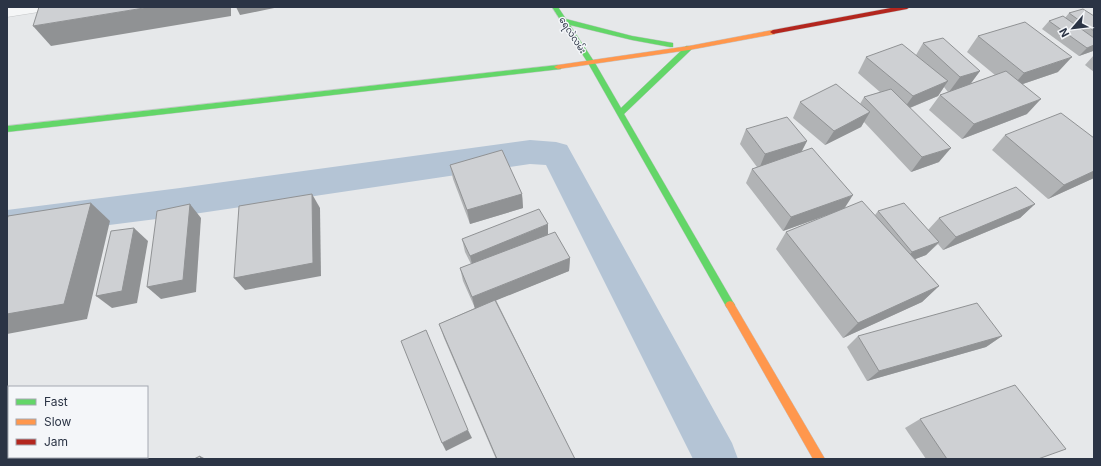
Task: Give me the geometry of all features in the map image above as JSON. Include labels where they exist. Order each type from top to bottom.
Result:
[{"type":"main road","name":"ရေလဲလမ်း","points":[[555,7],[591,63],[819,459]]},
{"type":"main road","points":[[7,129],[591,63],[689,48],[908,7]]},
{"type":"main road","points":[[564,21],[632,38],[689,48]]},
{"type":"main road","points":[[620,113],[689,48]]},
{"type":"street","points":[[7,12],[39,7]]},
{"type":"building","points":[[39,7],[150,7],[33,26]]},
{"type":"building","points":[[1083,9],[1094,16],[1094,31],[1069,13]]},
{"type":"building","points":[[1063,16],[1094,38],[1094,45],[1087,48],[1049,21]]},
{"type":"building","points":[[1025,22],[1072,57],[1024,73],[978,36]]},
{"type":"building","points":[[943,38],[980,71],[960,77],[923,43]]},
{"type":"building","points":[[902,44],[948,81],[913,96],[866,57]]},
{"type":"building","points":[[1006,71],[1041,99],[974,124],[940,95]]},
{"type":"building","points":[[836,84],[870,112],[834,131],[800,102]]},
{"type":"building","points":[[891,89],[951,148],[922,157],[864,97]]},
{"type":"building","points":[[1061,113],[1094,138],[1094,171],[1064,185],[1005,135]]},
{"type":"building","points":[[787,117],[807,141],[765,154],[746,129]]},
{"type":"building","points":[[812,148],[853,195],[791,217],[752,169]]},
{"type":"building","points":[[502,150],[522,194],[467,210],[450,165]]},
{"type":"building","points":[[1016,187],[1035,204],[956,237],[939,218]]},
{"type":"building","points":[[312,194],[313,263],[234,278],[239,206]]},
{"type":"building","points":[[862,201],[939,286],[858,323],[786,232]]},
{"type":"building","points":[[91,203],[64,304],[7,314],[8,216]]},
{"type":"building","points":[[904,203],[939,242],[912,252],[878,211]]},
{"type":"building","points":[[190,204],[183,280],[147,287],[157,211]]},
{"type":"building","points":[[539,209],[548,224],[470,256],[462,239]]},
{"type":"building","points":[[134,228],[122,291],[96,296],[111,231]]},
{"type":"building","points":[[555,232],[570,258],[472,297],[460,268]]},
{"type":"building","points":[[495,300],[575,459],[497,459],[439,324]]},
{"type":"building","points":[[977,303],[1002,336],[879,371],[858,336]]},
{"type":"building","points":[[426,330],[468,430],[442,443],[401,341]]},
{"type":"building","points":[[1015,385],[1066,449],[1038,459],[947,459],[920,419]]},
{"type":"building","points":[[200,456],[201,459],[194,459]]},
{"type":"waterway","points":[[7,224],[180,202],[530,152],[556,154],[716,459]]},
{"type":"traffic: fast","points":[[555,7],[591,63],[730,305]]},
{"type":"traffic: fast","points":[[564,21],[632,38],[670,45]]},
{"type":"traffic: fast","points":[[620,113],[689,48]]},
{"type":"traffic: fast","points":[[7,129],[558,67]]},
{"type":"traffic: slow","points":[[558,67],[689,48],[773,32]]},
{"type":"traffic: slow","points":[[730,305],[819,459]]},
{"type":"traffic: jam","points":[[773,32],[907,7]]}]
